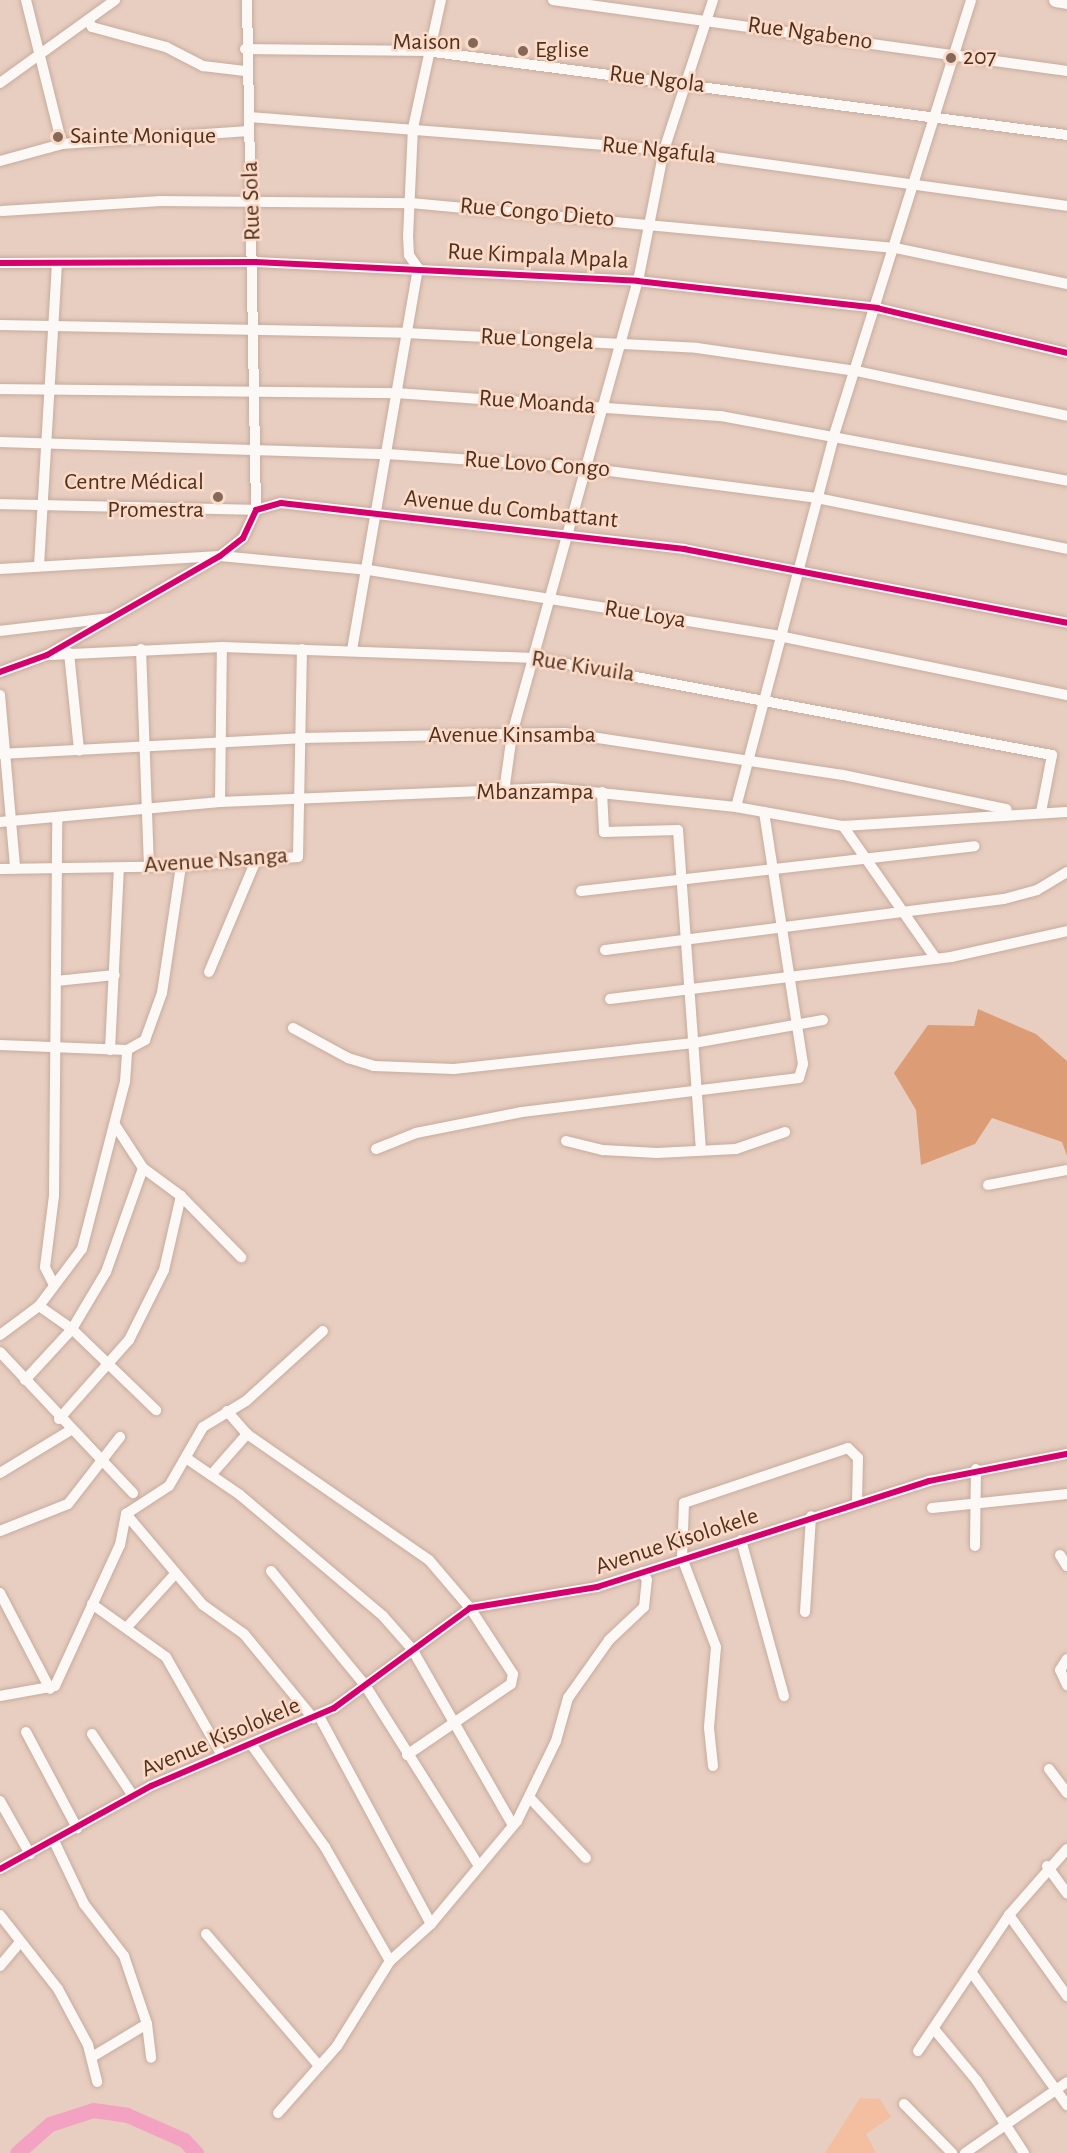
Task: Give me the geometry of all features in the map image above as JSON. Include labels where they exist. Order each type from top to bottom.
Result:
[{"type":"main road","points":[[1056,0],[1067,2]]},
{"type":"street","points":[[26,0],[42,52],[62,144]]},
{"type":"street","points":[[0,83],[115,0]]},
{"type":"street","name":"Rue Sola","points":[[247,0],[245,71],[255,262],[256,510]]},
{"type":"street","points":[[352,650],[369,570],[405,333],[418,268],[409,255],[413,128],[426,51],[441,0]]},
{"type":"street","name":"Rue Ngabeno","points":[[554,0],[956,54],[1067,72]]},
{"type":"street","points":[[504,792],[512,734],[638,281],[646,222],[664,150],[682,84],[712,0]]},
{"type":"street","points":[[736,807],[779,636],[834,435],[938,116],[971,0]]},
{"type":"street","points":[[87,20],[92,27],[166,47],[203,66],[245,71]]},
{"type":"street","name":"Rue Ngola","points":[[245,49],[426,51],[938,116],[1067,135]]},
{"type":"street","name":"Rue Ngafula","points":[[249,117],[413,128],[664,150],[1067,206]]},
{"type":"street","points":[[0,160],[62,144],[249,131]]},
{"type":"street","name":"Rue Congo Dieto","points":[[2,211],[69,203],[252,200],[410,202],[646,222],[895,248],[1067,284]]},
{"type":"street","name":"Rue Kimpala Mpala","points":[[0,263],[57,265],[255,262],[418,268],[638,281],[877,308],[1067,353]]},
{"type":"street","points":[[39,566],[42,501],[49,445],[57,265]]},
{"type":"street","name":"Rue Longela","points":[[0,325],[254,328],[405,333],[697,348],[856,371],[1067,416]]},
{"type":"street","name":"Rue Moanda","points":[[0,389],[397,393],[721,416],[834,435],[1067,481]]},
{"type":"street","name":"Rue Lovo Congo","points":[[0,442],[49,445],[256,448],[387,454],[586,468],[817,498],[1067,549]]},
{"type":"street","name":"Avenue du Combattant","points":[[0,504],[42,501],[256,510],[282,503],[569,533],[799,568],[1067,623]]},
{"type":"street","points":[[0,672],[47,655],[220,556],[243,538],[256,510]]},
{"type":"street","name":"Rue Loya","points":[[0,569],[220,556],[369,570],[779,636],[1067,695]]},
{"type":"street","points":[[0,631],[116,617]]},
{"type":"street","points":[[220,802],[223,744],[222,647]]},
{"type":"street","name":"Rue Kivuila","points":[[47,655],[222,647],[535,658],[765,698],[1052,755],[1041,812]]},
{"type":"street","points":[[141,649],[149,810],[149,866]]},
{"type":"street","name":"Avenue Nsanga","points":[[0,869],[181,866],[300,854],[303,800],[302,649]]},
{"type":"street","points":[[69,653],[79,750]]},
{"type":"street","points":[[0,695],[5,821],[15,868]]},
{"type":"street","name":"Avenue Kinsamba","points":[[3,754],[223,744],[301,738],[512,734],[599,735],[749,760],[1017,812]]},
{"type":"street","name":"Mbanzampa","points":[[5,821],[57,819],[220,802],[504,792],[602,792],[736,807],[843,826],[1017,812],[1067,812]]},
{"type":"street","points":[[602,792],[604,832],[678,830],[688,943],[701,1150]]},
{"type":"street","points":[[376,1149],[417,1132],[522,1112],[698,1093],[799,1078],[803,1064],[795,1027],[783,928],[764,812]]},
{"type":"street","points":[[54,1284],[45,1267],[54,1196],[57,819]]},
{"type":"street","points":[[843,826],[864,861],[936,959]]},
{"type":"street","points":[[581,891],[682,881],[773,868],[864,861],[974,846]]},
{"type":"street","points":[[209,972],[256,860]]},
{"type":"street","points":[[0,1045],[127,1050],[145,1040],[162,993],[181,866]]},
{"type":"street","points":[[110,1050],[118,868]]},
{"type":"street","points":[[605,950],[688,943],[1020,896],[1067,872]]},
{"type":"street","points":[[610,999],[690,992],[936,959],[1067,931]]},
{"type":"street","points":[[56,981],[115,975]]},
{"type":"street","points":[[293,1028],[348,1058],[402,1069],[500,1065],[694,1043],[795,1027],[823,1020]]},
{"type":"street","points":[[0,1335],[39,1306],[54,1284],[69,1273],[82,1249],[115,1125],[127,1050]]},
{"type":"street","points":[[115,1125],[143,1168],[181,1196],[241,1257]]},
{"type":"street","points":[[566,1141],[621,1153],[736,1149],[785,1132]]},
{"type":"street","points":[[25,1380],[72,1329],[106,1272],[143,1168]]},
{"type":"street","points":[[988,1185],[1067,1170]]},
{"type":"street","points":[[59,1419],[111,1365],[164,1270],[181,1196]]},
{"type":"street","points":[[39,1306],[72,1329],[156,1410]]},
{"type":"street","points":[[0,1696],[50,1689],[59,1681],[120,1545],[126,1514],[169,1486],[203,1427],[246,1401],[322,1331]]},
{"type":"street","points":[[0,1352],[69,1431],[133,1493]]},
{"type":"street","points":[[227,1411],[248,1434],[412,1546],[470,1608],[514,1678],[456,1725],[407,1755]]},
{"type":"street","points":[[0,1473],[69,1431]]},
{"type":"street","points":[[211,1475],[248,1434]]},
{"type":"street","points":[[0,1531],[68,1504],[103,1464],[120,1437]]},
{"type":"street","points":[[713,1766],[709,1727],[716,1647],[682,1558],[684,1503],[749,1477],[848,1448],[858,1458],[857,1501]]},
{"type":"street","name":"Avenue Kisolokele","points":[[0,1869],[133,1796],[222,1755],[316,1717],[365,1685],[470,1608],[564,1595],[642,1572],[857,1501],[976,1469],[1067,1454]]},
{"type":"street","points":[[186,1458],[211,1475],[367,1601],[412,1649],[513,1825]]},
{"type":"street","points":[[975,1546],[976,1469]]},
{"type":"street","points":[[932,1508],[1067,1494]]},
{"type":"street","points":[[126,1514],[203,1605],[244,1634],[316,1717],[431,1924]]},
{"type":"street","points":[[805,1612],[812,1516]]},
{"type":"street","points":[[741,1540],[784,1696]]},
{"type":"street","points":[[1060,1556],[1067,1566]]},
{"type":"street","points":[[271,1571],[365,1685],[479,1866]]},
{"type":"street","points":[[279,2113],[319,2066],[390,1961],[431,1924],[513,1825],[530,1798],[556,1741],[568,1698],[609,1640],[644,1607],[647,1580],[642,1572]]},
{"type":"street","points":[[128,1626],[175,1574]]},
{"type":"street","points":[[0,1593],[3,1605],[50,1689]]},
{"type":"street","points":[[92,1604],[128,1626],[174,1667],[222,1755]]},
{"type":"street","points":[[1067,1659],[1060,1670],[1067,1685]]},
{"type":"street","points":[[26,1732],[77,1828]]},
{"type":"street","points":[[92,1734],[133,1796]]},
{"type":"street","points":[[251,1744],[325,1847],[390,1961]]},
{"type":"street","points":[[1049,1769],[1067,1793]]},
{"type":"street","points":[[530,1798],[586,1858]]},
{"type":"street","points":[[0,1801],[30,1854]]},
{"type":"street","points":[[54,1841],[84,1904],[124,1956],[147,2024],[151,2058]]},
{"type":"street","points":[[918,2051],[1009,1915],[1047,1866],[1067,1849]]},
{"type":"street","points":[[1047,1866],[1067,1894]]},
{"type":"street","points":[[0,1915],[19,1943],[58,1989],[92,2057],[97,2082]]},
{"type":"street","points":[[1009,1915],[1067,1996]]},
{"type":"street","points":[[206,1934],[319,2066]]},
{"type":"street","points":[[0,1966],[19,1943]]},
{"type":"street","points":[[972,1973],[1067,2105]]},
{"type":"street","points":[[92,2057],[147,2024]]},
{"type":"street","points":[[934,2029],[977,2081],[1024,2153]]},
{"type":"street","points":[[965,2153],[1067,2082]]},
{"type":"street","points":[[904,2103],[952,2153]]},
{"type":"shaded area","points":[[978,1009],[1036,1034],[1067,1061],[1067,1156],[1062,1142],[992,1118],[975,1144],[921,1165],[916,1110],[894,1073],[928,1025],[974,1026]]},
{"type":"shaded area","points":[[860,2098],[880,2099],[891,2117],[866,2134],[876,2153],[825,2153]]},
{"type":"waterway","points":[[17,2153],[50,2124],[93,2110],[127,2115],[184,2140],[196,2153]]},
{"type":"cycle path","points":[[0,263],[255,262],[638,281],[877,308],[1067,353]]},
{"type":"cycle path","points":[[0,672],[47,655],[220,556],[243,538],[256,510],[281,503],[684,549],[1067,623]]},
{"type":"cycle path","points":[[0,1869],[151,1786],[334,1708],[470,1608],[597,1587],[929,1481],[1067,1454]]},
{"type":"place","name":"Maison","points":[[473,43]]},
{"type":"place","name":"Eglise","points":[[523,51]]},
{"type":"place","name":"207","points":[[951,58]]},
{"type":"place","name":"Sainte Monique","points":[[58,137]]},
{"type":"place","name":"Centre Médical Promestra","points":[[218,497]]}]
